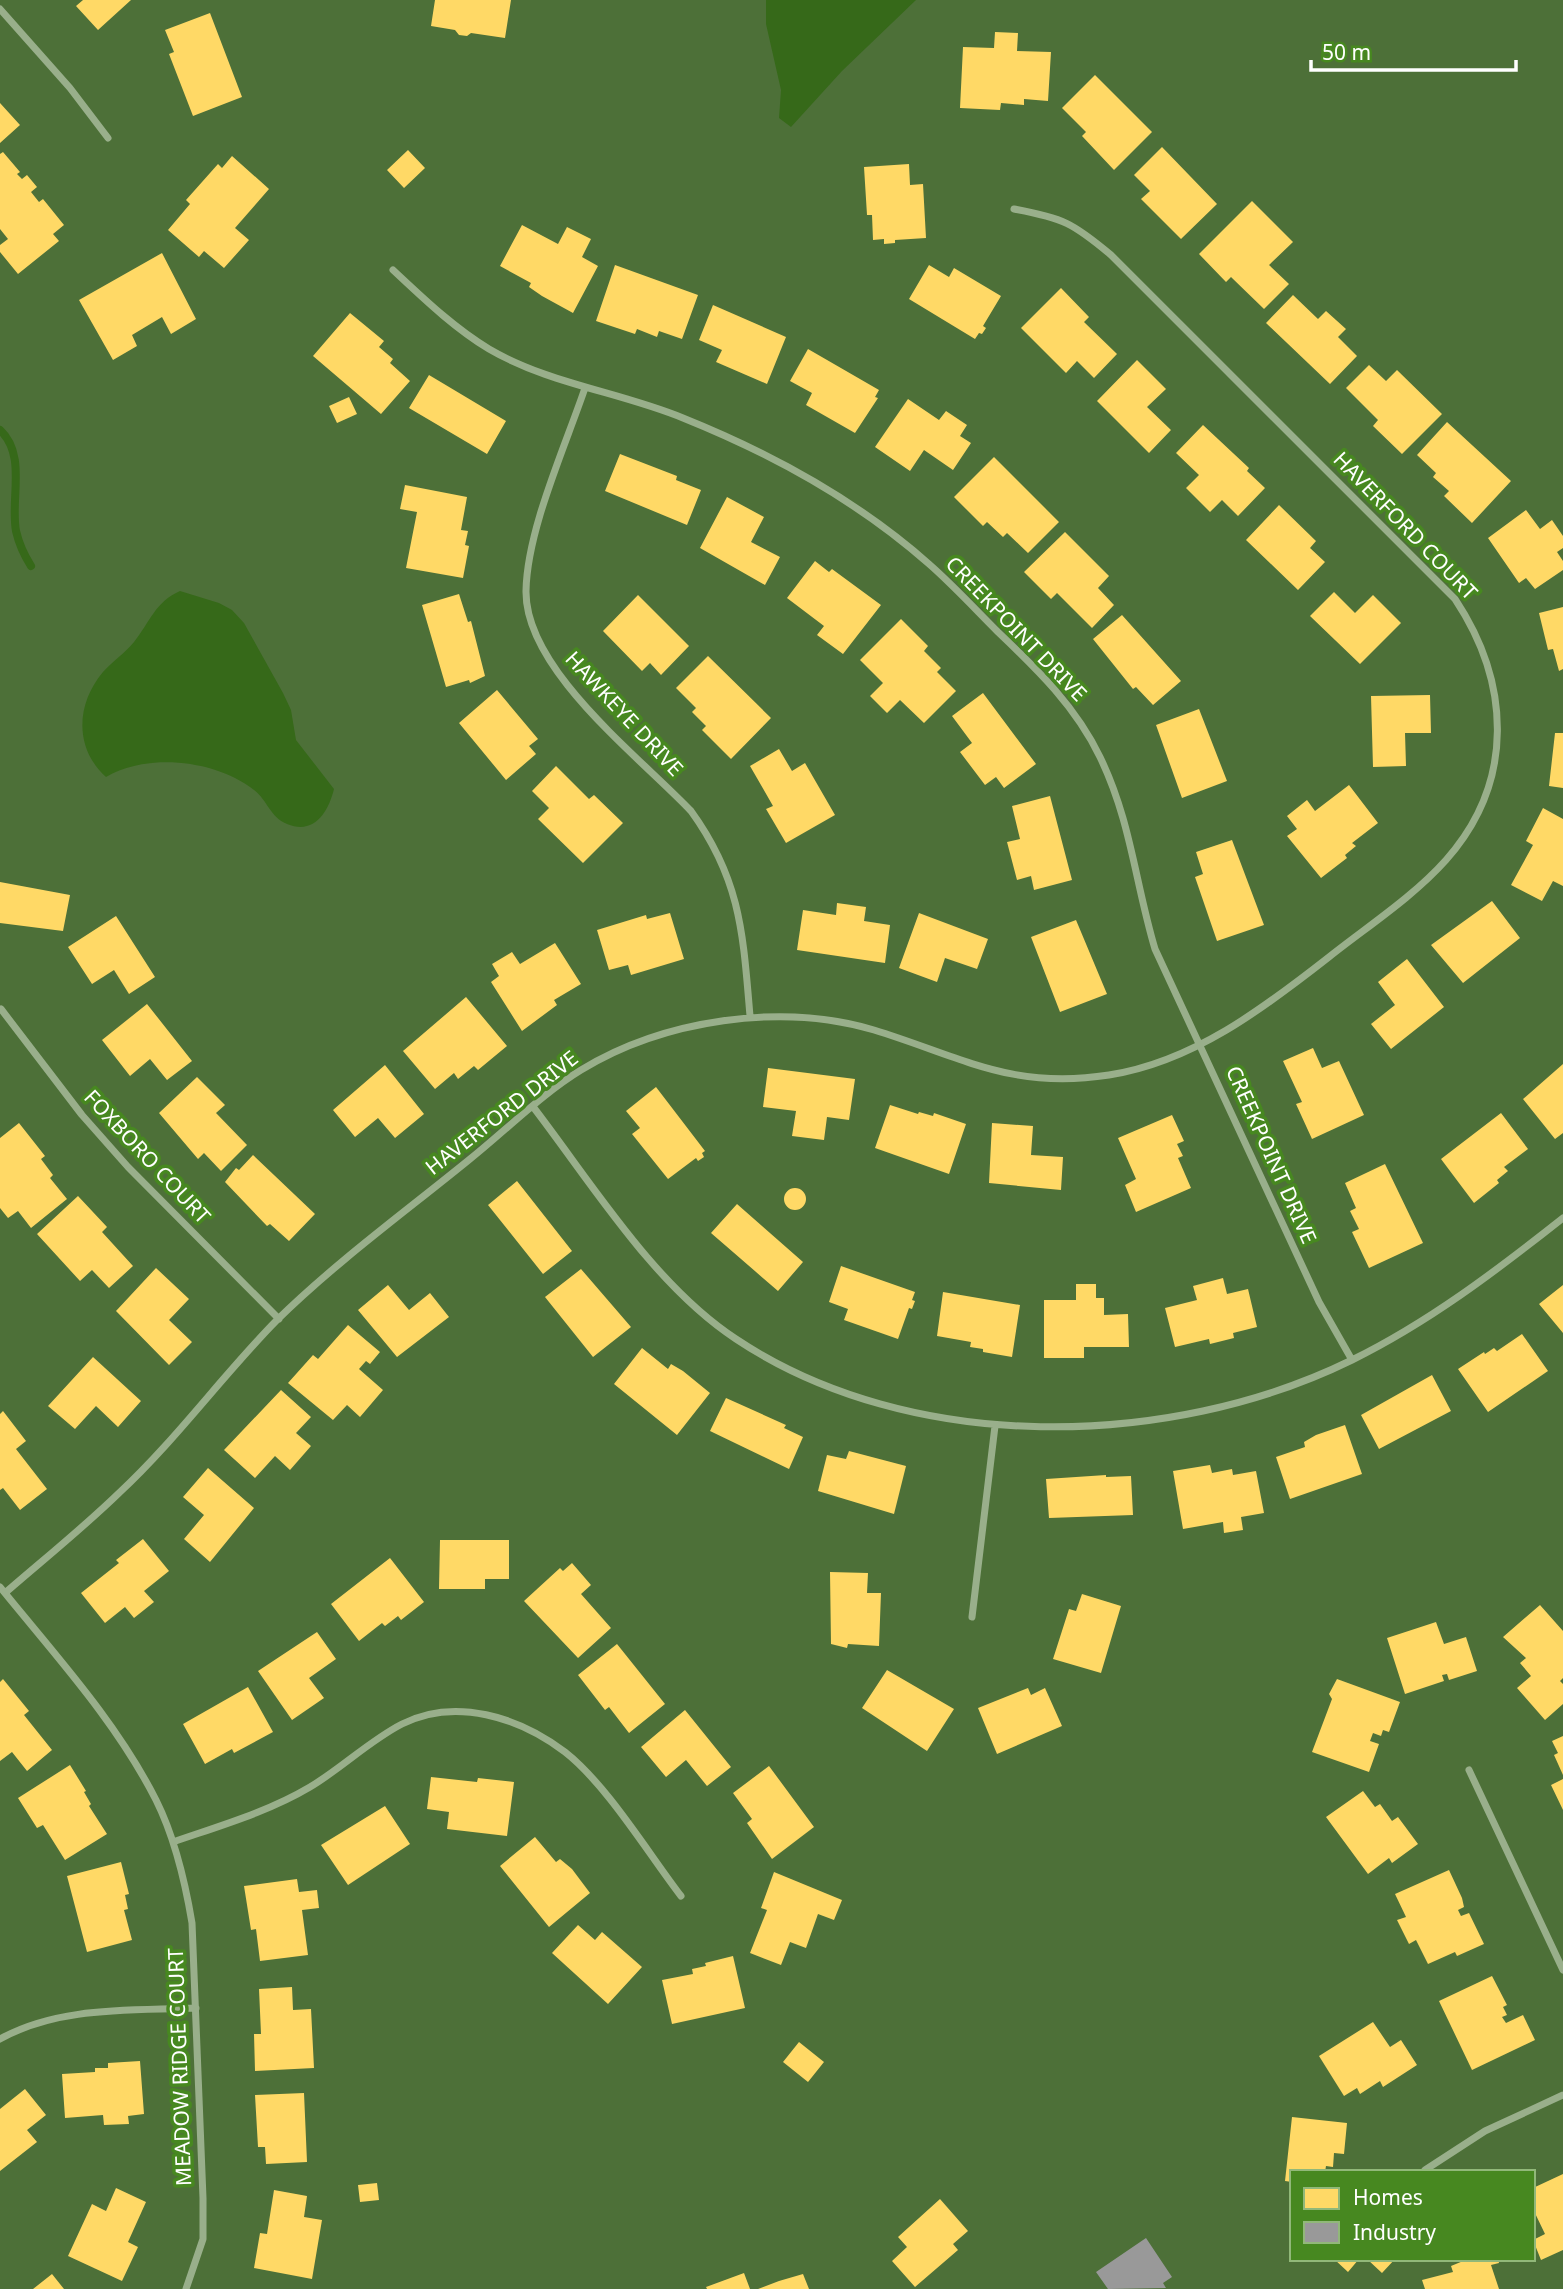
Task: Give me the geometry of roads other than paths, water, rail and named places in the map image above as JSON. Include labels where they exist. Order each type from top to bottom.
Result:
[{"type":"street","points":[[0,9],[108,138]]},
{"type":"street","name":"HAVERFORD COURT","points":[[1014,209],[1058,217],[1082,230],[1111,255],[1455,598],[1474,627],[1488,660],[1498,721],[1496,754],[1488,786],[1464,837],[1445,862],[1275,1000],[1201,1044]]},
{"type":"street","name":"CREEKPOINT DRIVE","points":[[393,270],[426,300],[489,349],[585,388],[681,417],[779,463],[824,489],[928,563],[1057,691],[1079,719],[1115,790],[1129,830],[1142,905],[1155,949],[1319,1302],[1352,1360]]},
{"type":"street","name":"HAWKEYE DRIVE","points":[[585,388],[531,557],[526,594],[532,621],[554,669],[691,811],[712,842],[732,886],[741,918],[750,1016]]},
{"type":"street","name":"FOXBORO COURT","points":[[1,1009],[82,1115],[128,1167],[279,1319]]},
{"type":"street","name":"HAVERFORD DRIVE","points":[[2,1590],[119,1494],[279,1319],[344,1261],[580,1070],[699,1024],[750,1016],[837,1022],[871,1029],[964,1064],[1013,1077],[1059,1079],[1110,1075],[1151,1064],[1201,1044]]},
{"type":"street","points":[[534,1108],[663,1274],[697,1309],[735,1339],[781,1366],[881,1403],[995,1426],[1098,1426],[1192,1414],[1249,1401],[1352,1360],[1405,1332],[1491,1276],[1563,1218]]},
{"type":"street","points":[[972,1617],[995,1426]]},
{"type":"street","name":"MEADOW RIDGE COURT","points":[[2,1590],[105,1717],[156,1800],[173,1842],[192,1923],[203,2239],[186,2289]]},
{"type":"street","points":[[173,1842],[281,1804],[313,1786],[400,1725],[426,1713],[468,1712],[506,1719],[566,1753],[617,1811],[681,1896]]},
{"type":"street","points":[[1469,1770],[1563,1969]]},
{"type":"street","points":[[0,2039],[38,2021],[196,2008]]},
{"type":"street","points":[[1426,2170],[1485,2131],[1563,2095]]},
{"type":"waterway","points":[[0,430],[13,452],[16,531],[31,566]]}]
